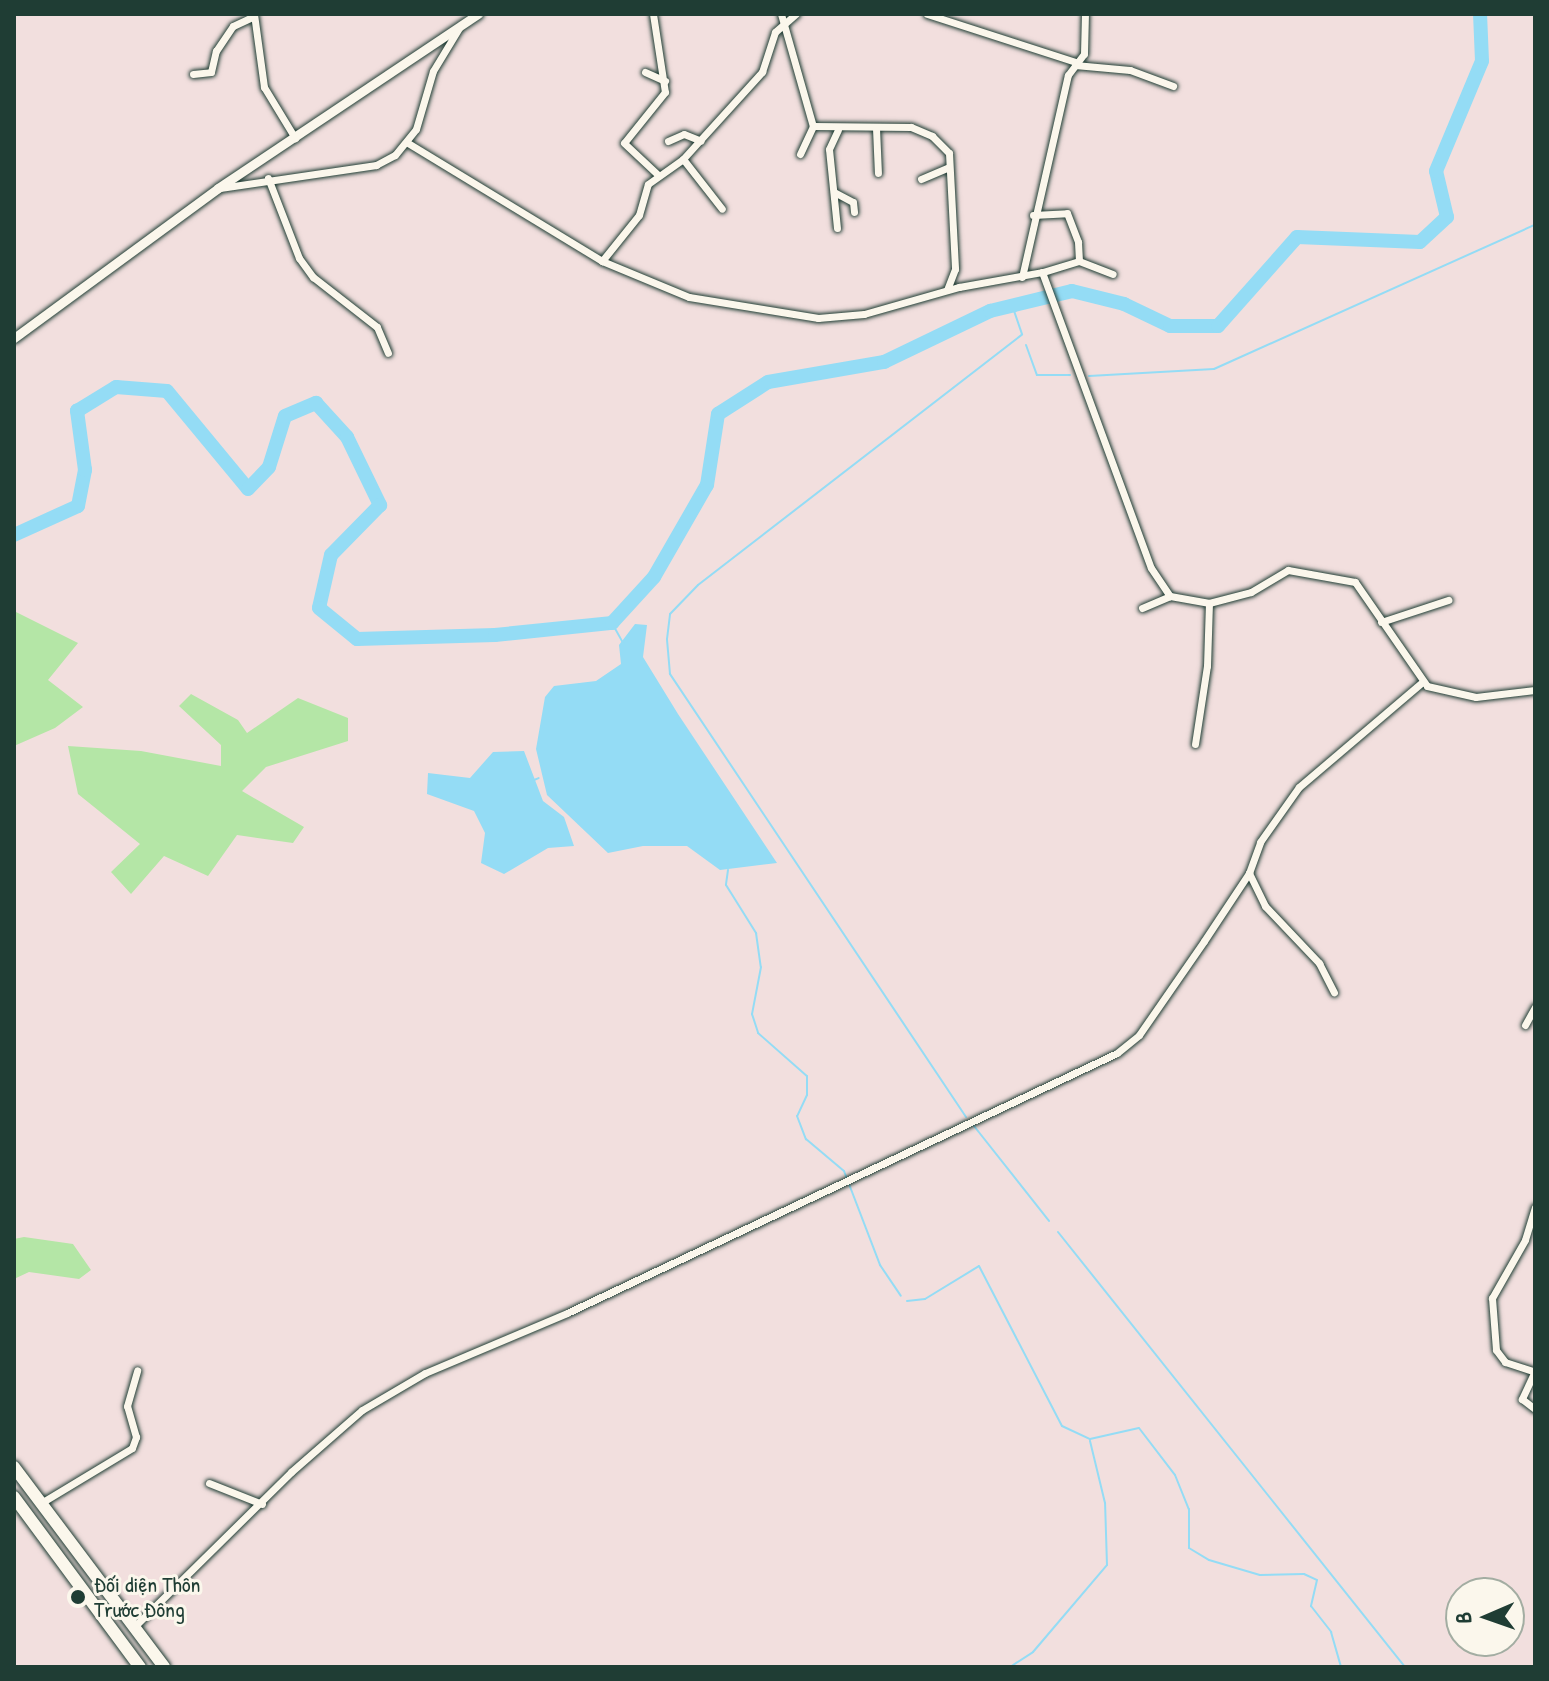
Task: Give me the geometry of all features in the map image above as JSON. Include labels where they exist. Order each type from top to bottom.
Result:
[{"type":"main road","points":[[14,1467],[164,1667]]},
{"type":"main road","points":[[14,1497],[140,1667]]},
{"type":"main road","points":[[120,1640],[134,1627]]},
{"type":"street","points":[[15,334],[218,188],[478,14]]},
{"type":"street","points":[[653,14],[665,81],[664,95],[649,118],[624,143],[657,174]]},
{"type":"street","points":[[781,14],[813,126],[800,154]]},
{"type":"street","points":[[602,261],[639,215],[648,184],[657,174],[683,159],[762,72],[773,36],[796,14]]},
{"type":"street","points":[[927,14],[1075,64],[1130,70],[1173,86]]},
{"type":"street","points":[[1022,277],[1033,215],[1075,64],[1084,54],[1085,14]]},
{"type":"street","points":[[193,74],[211,72],[216,51],[233,26],[254,15],[268,102],[295,138]]},
{"type":"street","points":[[218,188],[268,178],[376,165],[408,143],[427,104],[433,71],[460,26]]},
{"type":"street","points":[[645,72],[665,81]]},
{"type":"street","points":[[813,126],[838,130],[911,127],[932,136],[949,153],[955,269],[947,290]]},
{"type":"street","points":[[876,128],[878,173]]},
{"type":"street","points":[[837,228],[829,149],[838,130]]},
{"type":"street","points":[[668,141],[684,134],[701,141]]},
{"type":"street","points":[[408,143],[602,261],[689,297],[818,318],[864,314],[947,290],[1042,273],[1079,261],[1113,274]]},
{"type":"street","points":[[683,159],[722,209]]},
{"type":"street","points":[[921,179],[949,167]]},
{"type":"street","points":[[268,178],[299,258],[313,277],[377,327],[388,353]]},
{"type":"street","points":[[834,192],[853,202],[854,212]]},
{"type":"street","points":[[1033,215],[1067,213],[1073,219],[1079,261]]},
{"type":"street","points":[[1042,273],[1151,568],[1170,596]]},
{"type":"street","points":[[1142,608],[1170,596],[1209,603],[1251,592],[1288,570],[1355,582],[1421,683],[1476,697],[1535,690]]},
{"type":"street","points":[[1381,622],[1448,600]]},
{"type":"street","points":[[1195,744],[1207,666],[1209,603]]},
{"type":"street","points":[[134,1627],[219,1540],[362,1410],[425,1373],[567,1313],[1117,1053],[1139,1035],[1249,873],[1260,842],[1299,787],[1421,683]]},
{"type":"street","points":[[1249,873],[1265,906],[1319,963],[1334,992]]},
{"type":"street","points":[[1525,1025],[1535,1007]]},
{"type":"street","points":[[1535,1207],[1525,1240],[1492,1298],[1496,1350],[1505,1362],[1534,1372],[1522,1399],[1535,1409]]},
{"type":"street","points":[[41,1503],[132,1448],[136,1437],[127,1406],[137,1370]]},
{"type":"street","points":[[209,1483],[262,1504]]},
{"type":"green space","points":[[14,611],[78,643],[48,680],[83,707],[55,728],[14,746]]},
{"type":"green space","points":[[191,694],[238,720],[247,733],[298,698],[348,718],[348,741],[266,767],[242,791],[304,827],[293,843],[237,835],[208,876],[164,856],[131,894],[111,872],[140,844],[78,794],[68,746],[141,751],[221,766],[221,745],[179,706]]},
{"type":"green space","points":[[24,1237],[73,1244],[91,1270],[79,1279],[29,1272],[14,1279],[14,1239]]},
{"type":"water","points":[[635,624],[647,625],[643,657],[777,863],[720,870],[687,846],[643,846],[608,853],[547,795],[536,749],[545,697],[554,686],[596,681],[621,664],[619,645]]},
{"type":"water","points":[[524,751],[543,801],[564,817],[574,846],[548,848],[504,874],[481,863],[485,833],[474,811],[427,794],[428,773],[470,778],[493,752]]},
{"type":"waterway","points":[[14,535],[78,506],[85,470],[77,411],[116,387],[167,391],[248,489],[269,467],[285,416],[316,403],[347,437],[380,505],[331,555],[319,608],[357,639],[495,635],[612,623],[654,577],[707,485],[718,414],[768,382],[884,362],[990,311],[1072,291],[1124,304],[1170,326],[1218,326],[1297,237],[1420,242],[1447,217],[1436,171],[1482,61],[1480,14]]},
{"type":"waterway","points":[[1089,376],[1214,369],[1535,225]]},
{"type":"waterway","points":[[1012,305],[1022,334]]},
{"type":"waterway","points":[[966,1117],[670,674],[667,639],[670,614],[698,585],[1022,335]]},
{"type":"waterway","points":[[1026,345],[1037,375],[1070,375]]},
{"type":"waterway","points":[[612,623],[623,643]]},
{"type":"waterway","points":[[534,780],[539,778]]},
{"type":"waterway","points":[[728,870],[726,885],[756,933],[761,967],[752,1014],[758,1033],[807,1076],[807,1095],[797,1116],[806,1139],[844,1171],[880,1265],[901,1296]]},
{"type":"waterway","points":[[974,1126],[1049,1221]]},
{"type":"waterway","points":[[1058,1232],[1405,1667]]},
{"type":"waterway","points":[[907,1301],[925,1299],[979,1266],[1062,1426],[1090,1439],[1139,1428],[1175,1475],[1189,1509],[1189,1548],[1209,1560],[1260,1575],[1304,1574],[1317,1580],[1311,1606],[1331,1632],[1341,1667]]},
{"type":"waterway","points":[[1010,1667],[1033,1652],[1107,1565],[1105,1503],[1090,1441]]},
{"type":"place","name":"Đối diện Thôn Trước Đông","points":[[78,1597]]}]
